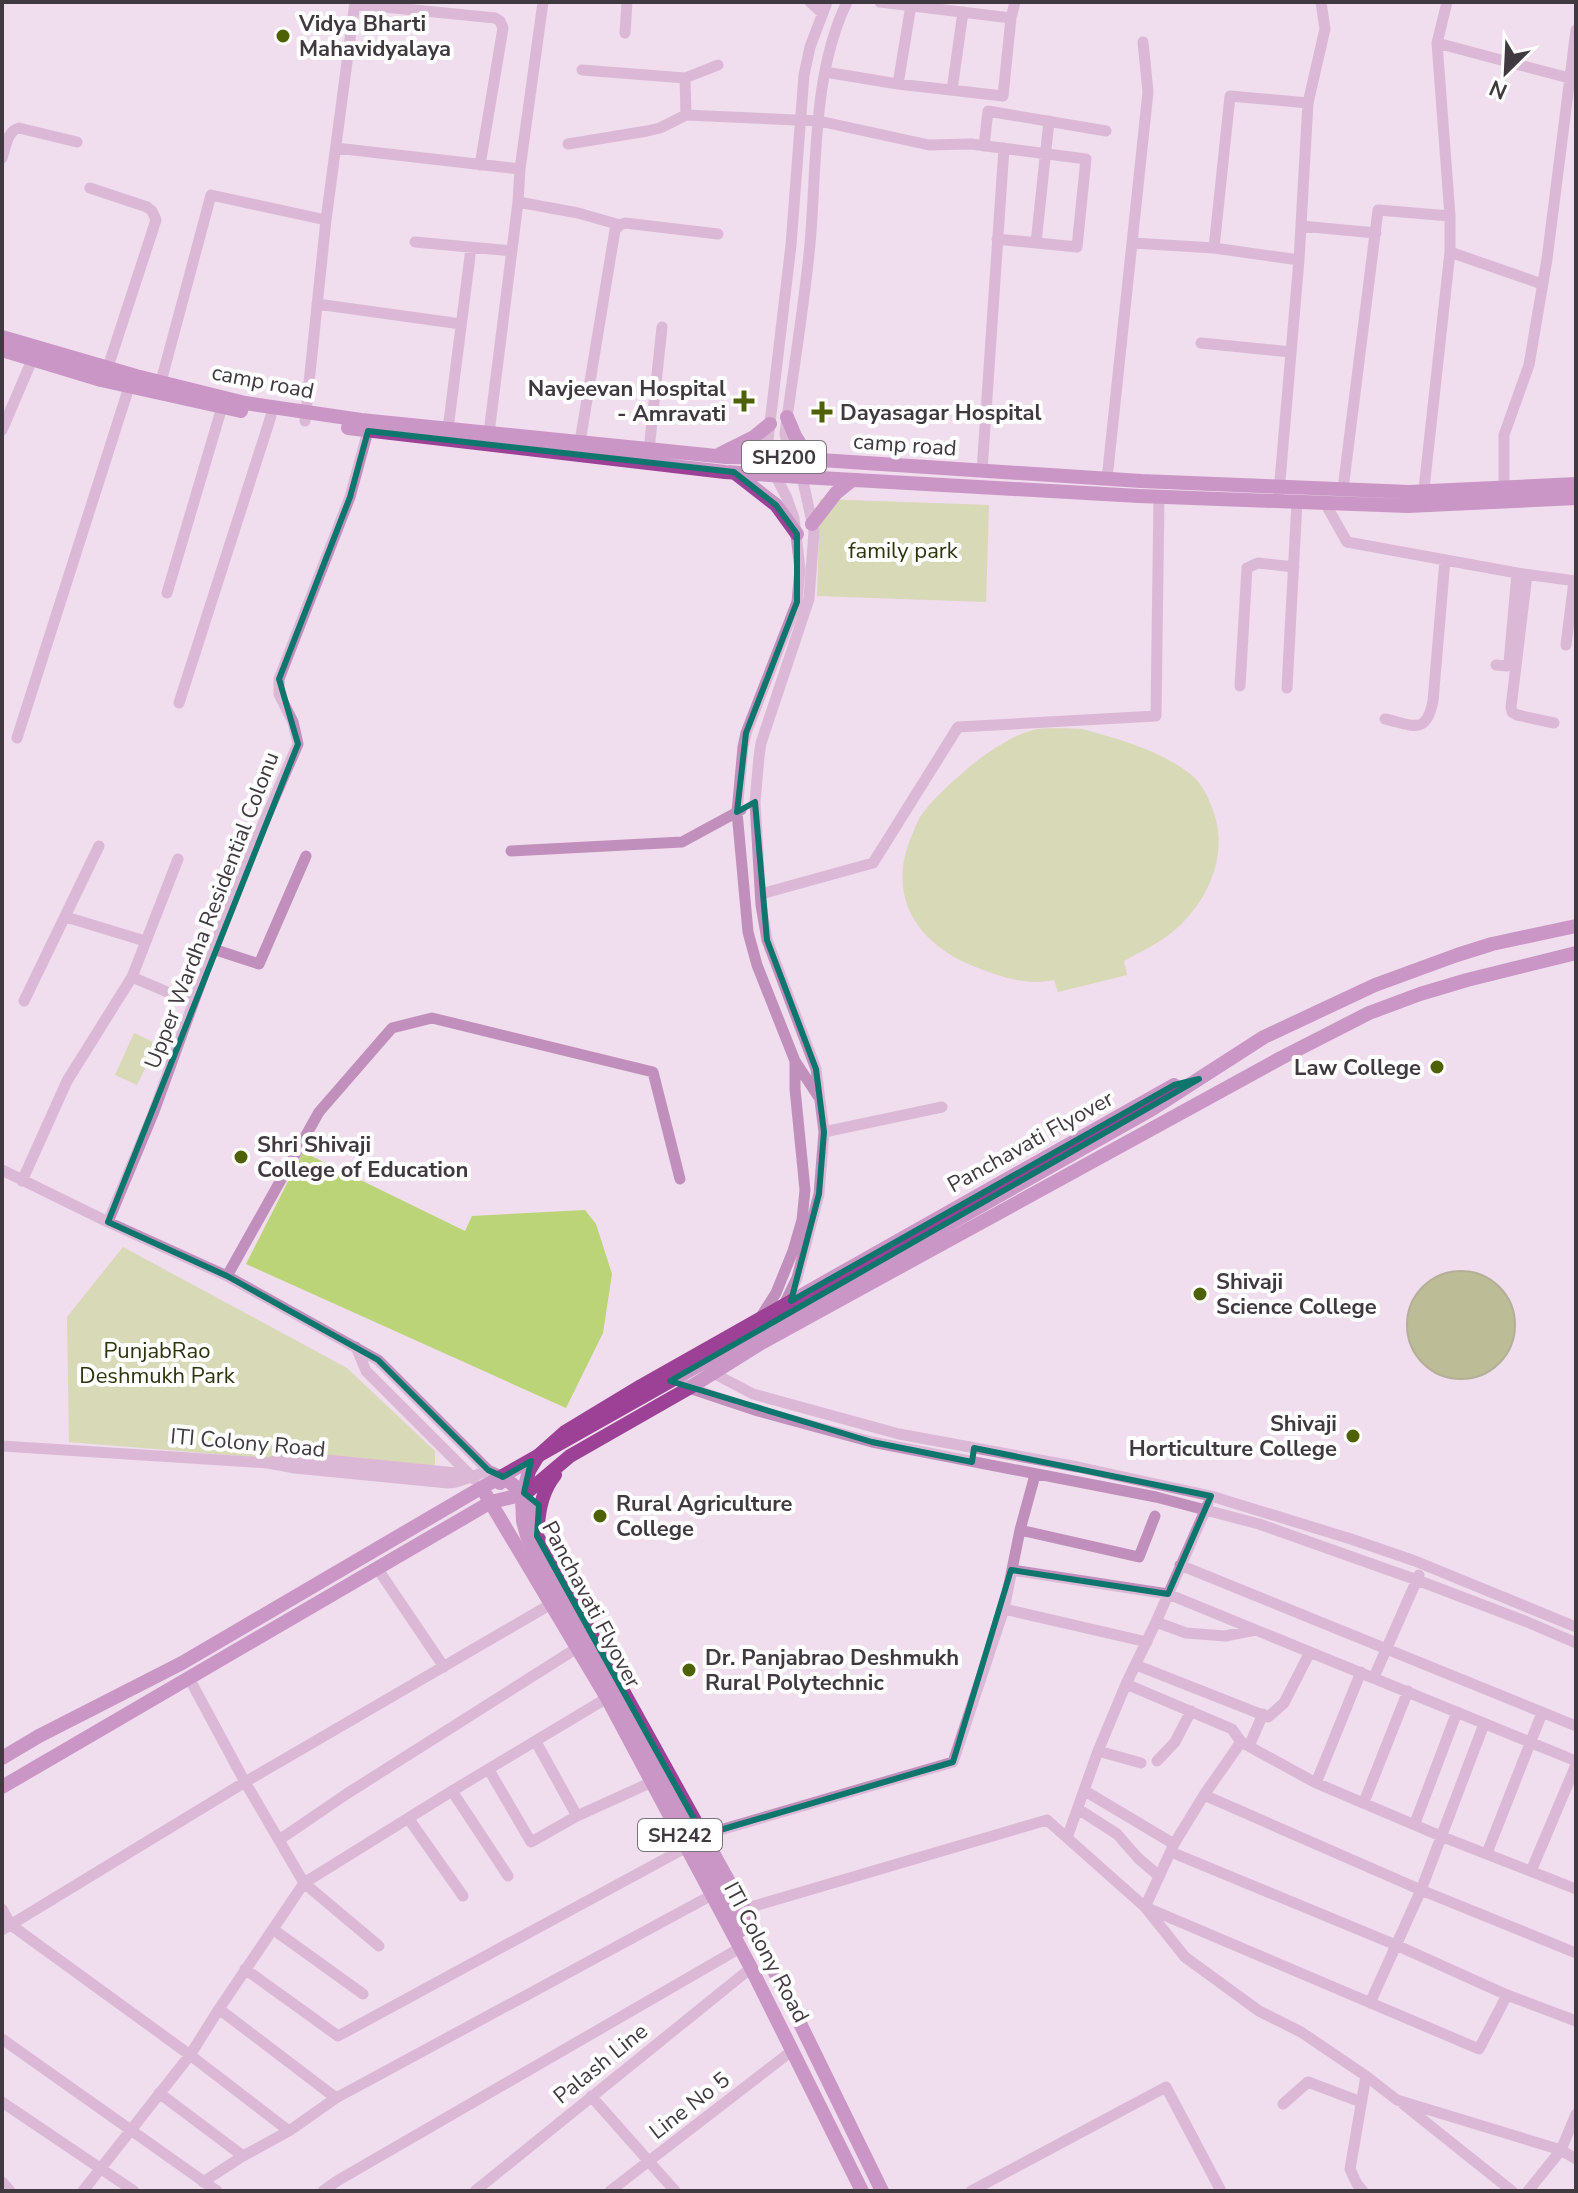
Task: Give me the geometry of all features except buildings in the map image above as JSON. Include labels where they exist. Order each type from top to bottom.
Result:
[{"type":"main road","name":"camp road","points":[[2,337],[108,367],[160,388],[222,407],[271,416],[361,420],[716,456],[809,459],[1107,479],[1279,494],[1297,502],[1573,491]]},
{"type":"main road","name":"camp road","points":[[2,350],[129,387],[160,388],[245,403],[368,431],[734,472],[1159,496],[1279,494],[1343,489],[1423,498],[1504,487],[1573,491]]},
{"type":"main road","points":[[787,417],[809,459]]},
{"type":"main road","points":[[716,456],[754,437],[770,424]]},
{"type":"main road","points":[[734,472],[776,505],[797,534]]},
{"type":"main road","points":[[812,524],[827,503],[852,480]]},
{"type":"main road","points":[[525,1494],[570,1456],[689,1388],[709,1367],[767,1320],[1149,1111],[1264,1037],[1375,985],[1492,944],[1576,926]]},
{"type":"main road","points":[[2,1758],[358,1570],[377,1568],[676,1378],[761,1343],[1268,1065],[1369,1013],[1467,980],[1576,953]]},
{"type":"main road","name":"Panchavati Flyover","points":[[746,1958],[748,1946],[741,1930],[527,1536],[522,1498],[529,1471],[538,1456],[565,1432],[767,1320],[1174,1085],[1199,1079]]},
{"type":"main road","points":[[537,1536],[539,1507],[548,1483],[570,1456]]},
{"type":"main road","points":[[2,1787],[189,1678],[358,1570],[472,1481],[525,1494]]},
{"type":"main road","name":"ITI Colony Road","points":[[472,1481],[497,1489],[551,1604],[607,1698],[746,1958],[862,2191]]},
{"type":"main road","points":[[497,1489],[525,1494]]},
{"type":"main road","points":[[525,1494],[537,1536]]},
{"type":"main road","name":"SH242","points":[[537,1536],[744,1909],[882,2191]]},
{"type":"street","points":[[489,433],[543,2]]},
{"type":"street","points":[[625,33],[627,2]]},
{"type":"street","points":[[810,2],[824,8],[806,61],[791,245],[766,457],[794,518],[800,569],[797,602],[746,733],[737,812],[748,932],[757,965],[795,1061],[819,1097]]},
{"type":"street","points":[[761,1343],[767,1320],[797,1278],[819,1194],[824,1132],[814,1061],[767,940],[761,905],[755,802],[761,743],[809,599],[814,531],[802,477],[790,458],[785,434],[810,248],[825,72],[835,27],[847,2]]},
{"type":"street","points":[[880,2],[1011,18]]},
{"type":"street","points":[[825,72],[1003,96],[1015,2]]},
{"type":"street","points":[[1279,494],[1299,260],[1308,103],[1325,29],[1321,2]]},
{"type":"street","points":[[1423,498],[1450,252],[1437,43],[1447,2]]},
{"type":"street","points":[[305,416],[326,220],[355,3],[495,18],[503,24],[480,165]]},
{"type":"street","points":[[898,84],[911,5]]},
{"type":"street","points":[[952,90],[963,12]]},
{"type":"street","points":[[1504,487],[1504,435],[1529,365],[1547,259],[1576,30]]},
{"type":"street","points":[[1107,479],[1148,92],[1143,42]]},
{"type":"street","points":[[1437,43],[1569,78]]},
{"type":"street","points":[[582,70],[685,78],[718,65]]},
{"type":"street","points":[[685,78],[686,115]]},
{"type":"street","points":[[1214,248],[1230,96],[1308,103]]},
{"type":"street","points":[[984,146],[988,111],[1106,131]]},
{"type":"street","points":[[568,144],[660,128],[686,115],[819,121],[929,145],[984,146],[1086,159],[1077,247],[997,239]]},
{"type":"street","points":[[1036,243],[1049,121]]},
{"type":"street","points":[[2,158],[10,133],[19,128],[77,142]]},
{"type":"street","points":[[336,148],[520,169]]},
{"type":"street","points":[[982,471],[1004,148]]},
{"type":"street","points":[[90,188],[147,207],[155,214],[156,220],[108,367]]},
{"type":"street","points":[[160,388],[211,195],[326,220]]},
{"type":"street","points":[[518,202],[578,213],[620,225]]},
{"type":"street","points":[[1343,489],[1378,210],[1450,216]]},
{"type":"street","points":[[580,442],[615,230],[625,223],[718,234]]},
{"type":"street","points":[[1301,226],[1376,233]]},
{"type":"street","points":[[415,242],[512,251]]},
{"type":"street","points":[[1133,243],[1214,248],[1299,260]]},
{"type":"street","points":[[448,429],[471,248]]},
{"type":"street","points":[[1450,252],[1542,284]]},
{"type":"street","points":[[317,304],[461,324]]},
{"type":"street","points":[[649,450],[662,327]]},
{"type":"street","points":[[1201,343],[1291,352]]},
{"type":"street","points":[[2,430],[32,360]]},
{"type":"street","points":[[17,738],[129,387]]},
{"type":"street","points":[[167,593],[222,407]]},
{"type":"street","points":[[179,703],[271,416]]},
{"type":"street","name":"Upper Wardha Residential Colonu","points":[[108,1222],[153,1114],[257,838],[298,744],[296,730],[279,694],[279,679],[350,497],[368,431]]},
{"type":"street","points":[[761,894],[873,863],[958,727],[1156,716],[1159,496]]},
{"type":"street","points":[[1287,688],[1297,502]]},
{"type":"street","points":[[1325,503],[1347,542],[1575,581],[1566,645]]},
{"type":"street","points":[[1385,719],[1416,726],[1429,718],[1445,560]]},
{"type":"street","points":[[1240,686],[1247,568],[1258,563],[1294,567]]},
{"type":"street","points":[[1496,665],[1507,666],[1509,663],[1522,574]]},
{"type":"street","points":[[1522,574],[1512,712],[1554,723]]},
{"type":"street","points":[[511,851],[682,842],[755,802]]},
{"type":"street","points":[[24,1001],[99,846]]},
{"type":"street","points":[[213,949],[259,964],[306,856]]},
{"type":"street","points":[[22,1181],[67,1081],[132,977],[178,859]]},
{"type":"street","points":[[66,917],[145,941]]},
{"type":"street","points":[[132,977],[193,1003]]},
{"type":"street","points":[[227,1276],[319,1112],[392,1028],[432,1018],[653,1072],[680,1179]]},
{"type":"street","name":"Panchavati Flyover","points":[[767,1320],[802,1220],[805,1190],[795,1061]]},
{"type":"street","points":[[824,1132],[942,1107]]},
{"type":"street","points":[[2,1170],[227,1276],[378,1360],[488,1470],[497,1489]]},
{"type":"street","points":[[356,1347],[366,1371],[472,1481]]},
{"type":"street","points":[[709,1367],[753,1394],[899,1434],[1078,1467],[1211,1496],[1351,1539],[1576,1627]]},
{"type":"street","points":[[676,1378],[689,1388],[758,1411],[872,1442],[1156,1497],[1259,1524],[1417,1580],[1576,1643]]},
{"type":"street","name":"ITI Colony Road","points":[[2,1446],[268,1463],[448,1483],[472,1481],[488,1470]]},
{"type":"street","points":[[972,1462],[974,1448]]},
{"type":"street","points":[[703,1835],[953,1762],[1004,1609],[1035,1475]]},
{"type":"street","points":[[1067,1838],[1126,1684],[1211,1496]]},
{"type":"street","points":[[1020,1530],[1139,1557],[1155,1516]]},
{"type":"street","points":[[1180,1565],[1576,1726]]},
{"type":"street","points":[[1374,1677],[1423,1565]]},
{"type":"street","points":[[377,1568],[444,1667]]},
{"type":"street","points":[[1012,1570],[1168,1594],[1576,1763],[1531,1871]]},
{"type":"street","points":[[7,1927],[245,1782],[551,1604]]},
{"type":"street","points":[[1004,1609],[1147,1642]]},
{"type":"street","points":[[1156,1622],[1186,1633],[1225,1636],[1256,1630]]},
{"type":"street","points":[[279,1840],[577,1648]]},
{"type":"street","points":[[1136,1665],[1268,1717],[1284,1703],[1310,1652]]},
{"type":"street","points":[[1316,1783],[1361,1672]]},
{"type":"street","points":[[189,1678],[304,1883],[379,1946]]},
{"type":"street","points":[[1126,1684],[1232,1729],[1245,1744],[1316,1783],[1576,1889]]},
{"type":"street","points":[[1364,1802],[1408,1691]]},
{"type":"street","points":[[86,2190],[190,2055],[304,1883],[607,1698]]},
{"type":"street","points":[[1157,1761],[1175,1742],[1191,1711]]},
{"type":"street","points":[[1415,1823],[1457,1712]]},
{"type":"street","points":[[1487,1853],[1542,1713]]},
{"type":"street","points":[[1145,1907],[1172,1848],[1204,1795],[1245,1744],[1263,1714]]},
{"type":"street","points":[[1370,2003],[1443,1837],[1484,1724]]},
{"type":"street","points":[[536,1742],[577,1816]]},
{"type":"street","points":[[1098,1751],[1141,1763]]},
{"type":"street","points":[[489,1770],[531,1842],[577,1816],[652,1782]]},
{"type":"street","points":[[452,1791],[508,1876]]},
{"type":"street","points":[[1085,1791],[1172,1848],[1507,1995],[1576,2021]]},
{"type":"street","points":[[1204,1795],[1421,1890],[1576,1953]]},
{"type":"street","points":[[1078,1809],[1117,1834],[1159,1876]]},
{"type":"street","points":[[408,1818],[463,1896]]},
{"type":"street","points":[[744,1909],[1047,1820],[1145,1907],[1185,1957],[1259,2011],[1301,2032],[1366,2076],[1504,2189]]},
{"type":"street","points":[[245,1969],[338,2036],[687,1847]]},
{"type":"street","points":[[203,2182],[289,2131],[336,2098],[712,1895]]},
{"type":"street","points":[[1145,1907],[1479,2049],[1507,1995]]},
{"type":"street","points":[[2,1909],[7,1927],[190,2055],[289,2131]]},
{"type":"street","points":[[274,1930],[363,1994]]},
{"type":"street","points":[[323,2191],[341,2186],[746,1958]]},
{"type":"street","name":"Palash Line","points":[[481,2189],[746,1958]]},
{"type":"street","points":[[219,2009],[336,2098]]},
{"type":"street","points":[[2,2039],[217,2191]]},
{"type":"street","name":"Line No 5","points":[[610,2191],[793,2050]]},
{"type":"street","points":[[1363,2191],[1350,2169],[1366,2076]]},
{"type":"street","points":[[1283,2104],[1308,2082],[1361,2102]]},
{"type":"street","points":[[971,2191],[1166,2087],[1221,2191]]},
{"type":"street","points":[[159,2093],[243,2156]]},
{"type":"street","points":[[591,2096],[675,2191]]},
{"type":"street","points":[[1397,2100],[1571,2157]]},
{"type":"street","points":[[5,2109],[134,2191]]},
{"type":"street","points":[[1528,2191],[1571,2157],[1576,2114]]},
{"type":"street","points":[[2,2182],[10,2191]]},
{"type":"highlighted area","points":[[368,431],[734,472],[776,505],[797,534],[797,602],[746,733],[737,812],[755,802],[767,940],[816,1069],[824,1132],[819,1194],[791,1301],[1174,1085],[1199,1079],[670,1381],[872,1442],[972,1462],[974,1448],[1211,1496],[1168,1594],[1011,1570],[953,1762],[703,1835],[537,1536],[539,1505],[524,1493],[531,1461],[503,1477],[488,1470],[378,1360],[227,1276],[108,1222],[298,744],[279,679],[350,497]]},
{"type":"green space","name":"family park","points":[[820,499],[989,505],[986,602],[817,596]]},
{"type":"green space","points":[[1082,729],[1151,752],[1194,777],[1206,794],[1216,820],[1218,853],[1209,885],[1191,914],[1166,937],[1124,961],[1127,975],[1058,992],[1054,980],[1035,982],[1006,977],[957,959],[939,947],[912,916],[902,879],[905,858],[920,818],[972,764],[1016,736],[1033,730]]},
{"type":"green space","points":[[134,1033],[157,1044],[137,1085],[115,1075]]},
{"type":"green space","points":[[303,1152],[465,1231],[472,1216],[585,1210],[596,1224],[612,1274],[603,1333],[566,1408],[246,1264]]},
{"type":"green space","name":"PunjabRao Deshmukh Park","points":[[123,1247],[347,1368],[435,1451],[435,1464],[427,1471],[69,1442],[67,1317]]},
{"type":"shaded area","points":[[1461,1271],[1482,1275],[1499,1287],[1511,1304],[1515,1325],[1511,1346],[1499,1363],[1482,1375],[1461,1379],[1440,1375],[1423,1363],[1411,1346],[1407,1325],[1411,1304],[1423,1287],[1440,1275]]},
{"type":"place","name":"Vidya Bharti Mahavidyalaya","points":[[283,36]]},
{"type":"place","name":"Navjeevan Hospital - Amravati","points":[[744,401]]},
{"type":"place","name":"Dayasagar Hospital","points":[[822,412]]},
{"type":"place","name":"Law College","points":[[1437,1067]]},
{"type":"place","name":"Shri Shivaji College of Education","points":[[241,1157]]},
{"type":"place","name":"Shivaji Science College","points":[[1200,1294]]},
{"type":"place","name":"Shivaji Horticulture College","points":[[1353,1436]]},
{"type":"place","name":"Rural Agriculture College","points":[[600,1516]]},
{"type":"place","name":"Dr. Panjabrao Deshmukh Rural Polytechnic","points":[[689,1670]]}]
